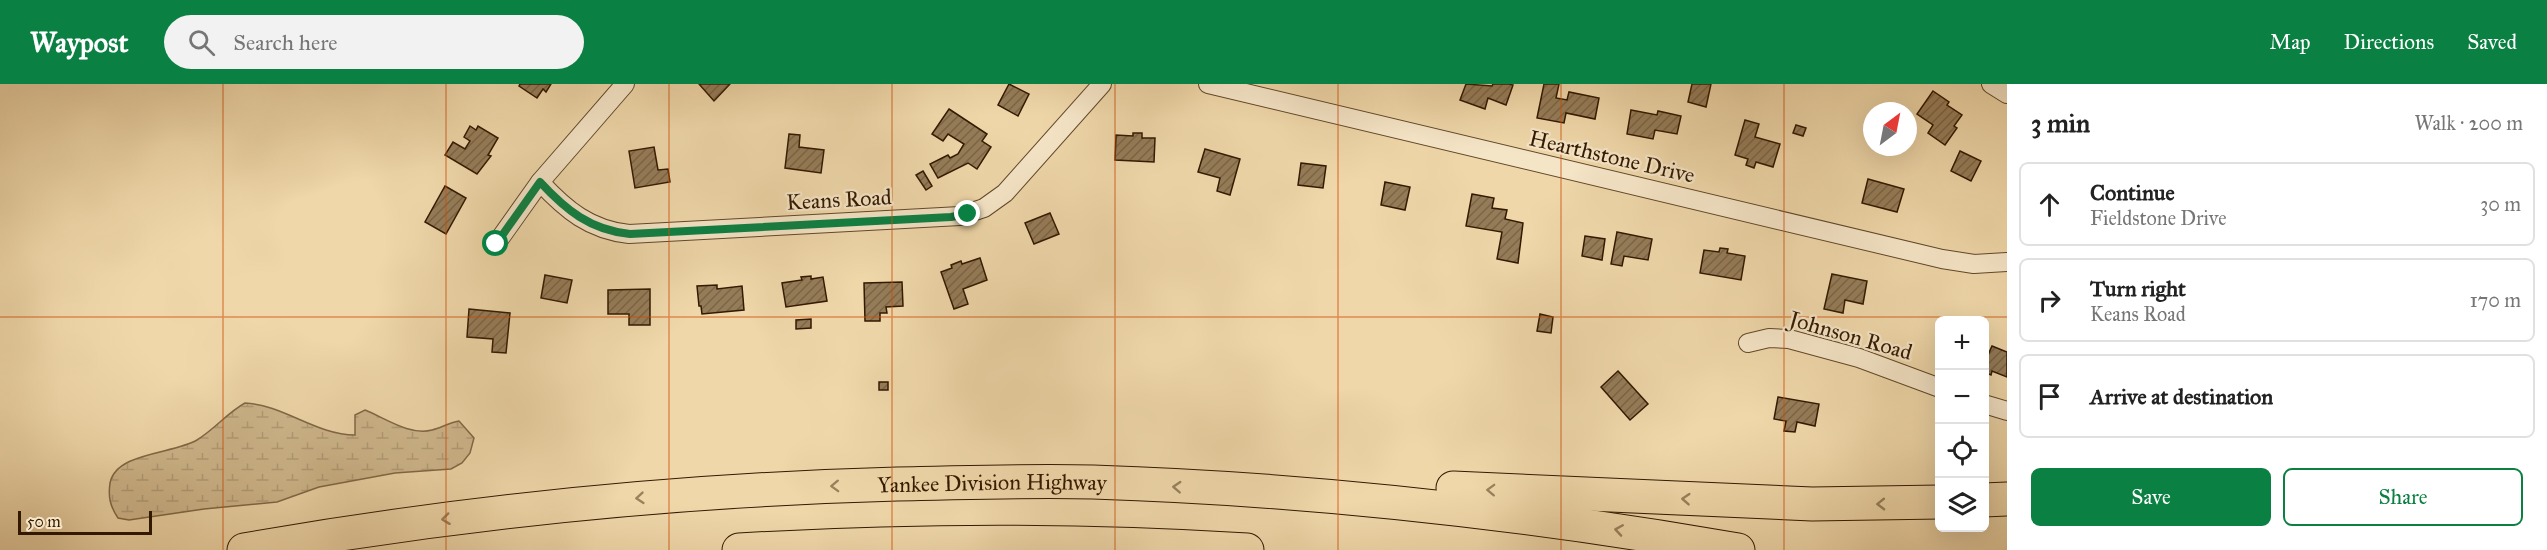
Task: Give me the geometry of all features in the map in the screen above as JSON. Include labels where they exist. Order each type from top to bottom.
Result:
[{"type":"highway","name":"Yankee Division Highway","points":[[244,550],[445,519],[556,506],[747,490],[961,483],[1089,482],[1340,496],[1505,514],[1738,550]]},
{"type":"highway","points":[[1235,490],[1441,487],[1801,504],[1935,502]]},
{"type":"highway","points":[[1989,500],[2007,499]]},
{"type":"highway","points":[[739,550],[938,542],[1117,544],[1247,550]]},
{"type":"street","points":[[496,244],[540,182],[625,84]]},
{"type":"street","name":"Keans Road","points":[[540,182],[568,210],[586,223],[607,231],[630,234],[960,216],[984,208],[1005,193],[1102,84]]},
{"type":"street","name":"Hearthstone Drive","points":[[1208,84],[1942,259],[1974,264],[2007,262]]},
{"type":"street","points":[[1991,84],[2007,94]]},
{"type":"street","name":"Johnson Road","points":[[1748,343],[1769,338],[1789,339],[1859,358],[1935,386]]},
{"type":"street","points":[[1989,406],[2007,411]]},
{"type":"green space","points":[[245,403],[273,409],[341,434],[355,435],[355,415],[365,410],[415,431],[432,430],[459,421],[474,438],[470,453],[462,463],[451,469],[395,473],[319,487],[277,502],[204,509],[129,520],[118,518],[110,501],[109,488],[115,473],[123,465],[134,459],[187,445],[197,440]]},
{"type":"building","points":[[520,84],[551,84],[546,92],[543,89],[537,98],[519,86]]},
{"type":"building","points":[[699,84],[730,84],[714,101]]},
{"type":"building","points":[[1009,84],[1029,94],[1018,116],[998,105]]},
{"type":"building","points":[[1466,84],[1513,85],[1506,105],[1488,98],[1485,109],[1460,100]]},
{"type":"building","points":[[1544,84],[1559,84],[1556,98],[1567,100],[1569,92],[1599,98],[1595,119],[1566,113],[1564,123],[1537,118]]},
{"type":"building","points":[[1692,84],[1711,84],[1706,107],[1688,102]]},
{"type":"building","points":[[1933,91],[1949,102],[1947,105],[1962,115],[1954,126],[1957,128],[1945,145],[1928,133],[1933,125],[1917,114]]},
{"type":"building","points":[[949,109],[987,134],[982,141],[991,147],[977,169],[968,163],[938,178],[930,164],[948,155],[950,158],[958,154],[964,144],[948,134],[943,141],[932,134]]},
{"type":"building","points":[[1631,110],[1657,115],[1658,111],[1681,116],[1677,134],[1655,130],[1653,139],[1627,134]]},
{"type":"building","points":[[1745,120],[1759,124],[1755,137],[1780,144],[1773,167],[1756,162],[1754,168],[1746,165],[1748,159],[1735,155]]},
{"type":"building","points":[[1796,125],[1806,128],[1803,136],[1793,133]]},
{"type":"building","points":[[470,126],[476,130],[478,126],[498,138],[488,155],[491,156],[477,174],[445,155],[453,142],[465,149],[470,141],[464,137]]},
{"type":"building","points":[[1133,133],[1142,133],[1142,138],[1155,138],[1154,162],[1115,160],[1116,135],[1133,136]]},
{"type":"building","points":[[789,134],[800,135],[799,147],[824,150],[821,173],[785,168]]},
{"type":"building","points":[[654,147],[658,170],[668,169],[670,182],[635,188],[629,151]]},
{"type":"building","points":[[1205,149],[1240,159],[1230,195],[1217,191],[1220,178],[1198,172]]},
{"type":"building","points":[[1960,151],[1981,161],[1971,181],[1951,171]]},
{"type":"building","points":[[1301,163],[1326,166],[1323,188],[1298,185]]},
{"type":"building","points":[[923,171],[932,186],[926,190],[916,175]]},
{"type":"building","points":[[1868,179],[1904,189],[1897,212],[1862,203]]},
{"type":"building","points":[[1385,182],[1410,187],[1405,210],[1381,205]]},
{"type":"building","points":[[445,186],[466,198],[446,234],[425,222]]},
{"type":"building","points":[[1472,194],[1494,198],[1492,208],[1507,210],[1505,219],[1523,223],[1518,263],[1497,259],[1502,232],[1466,226]]},
{"type":"building","points":[[1050,213],[1059,234],[1034,244],[1025,223]]},
{"type":"building","points":[[1617,232],[1652,239],[1648,260],[1624,256],[1622,266],[1611,264]]},
{"type":"building","points":[[1585,236],[1605,239],[1602,260],[1582,256]]},
{"type":"building","points":[[1720,248],[1728,249],[1727,253],[1745,256],[1741,280],[1700,273],[1704,250],[1719,252]]},
{"type":"building","points":[[980,258],[987,280],[963,289],[968,304],[954,309],[941,272],[961,261],[962,264]]},
{"type":"building","points":[[1832,274],[1867,281],[1863,304],[1845,300],[1843,313],[1824,309]]},
{"type":"building","points":[[545,275],[572,280],[567,303],[541,298]]},
{"type":"building","points":[[811,276],[811,279],[823,277],[827,301],[786,307],[782,283]]},
{"type":"building","points":[[902,282],[903,306],[886,307],[887,313],[880,313],[880,321],[865,321],[864,283]]},
{"type":"building","points":[[717,285],[717,289],[742,286],[744,310],[702,314],[697,286]]},
{"type":"building","points":[[650,289],[650,325],[629,325],[629,314],[608,314],[608,290]]},
{"type":"building","points":[[469,309],[510,313],[506,353],[492,352],[493,339],[467,337]]},
{"type":"building","points":[[1540,314],[1553,317],[1551,333],[1537,331]]},
{"type":"building","points":[[811,319],[811,328],[796,329],[796,320]]},
{"type":"building","points":[[1992,346],[2007,352],[2007,377],[1992,371],[1991,375],[1989,374],[1989,353]]},
{"type":"building","points":[[1618,371],[1648,404],[1630,420],[1601,387]]},
{"type":"building","points":[[879,382],[888,382],[888,390],[879,390]]},
{"type":"building","points":[[1778,397],[1819,404],[1815,426],[1797,422],[1795,432],[1784,431],[1786,421],[1774,419]]},
{"type":"route","points":[[496,244],[540,182],[568,210],[586,223],[607,231],[630,234],[951,217],[968,214]]}]
